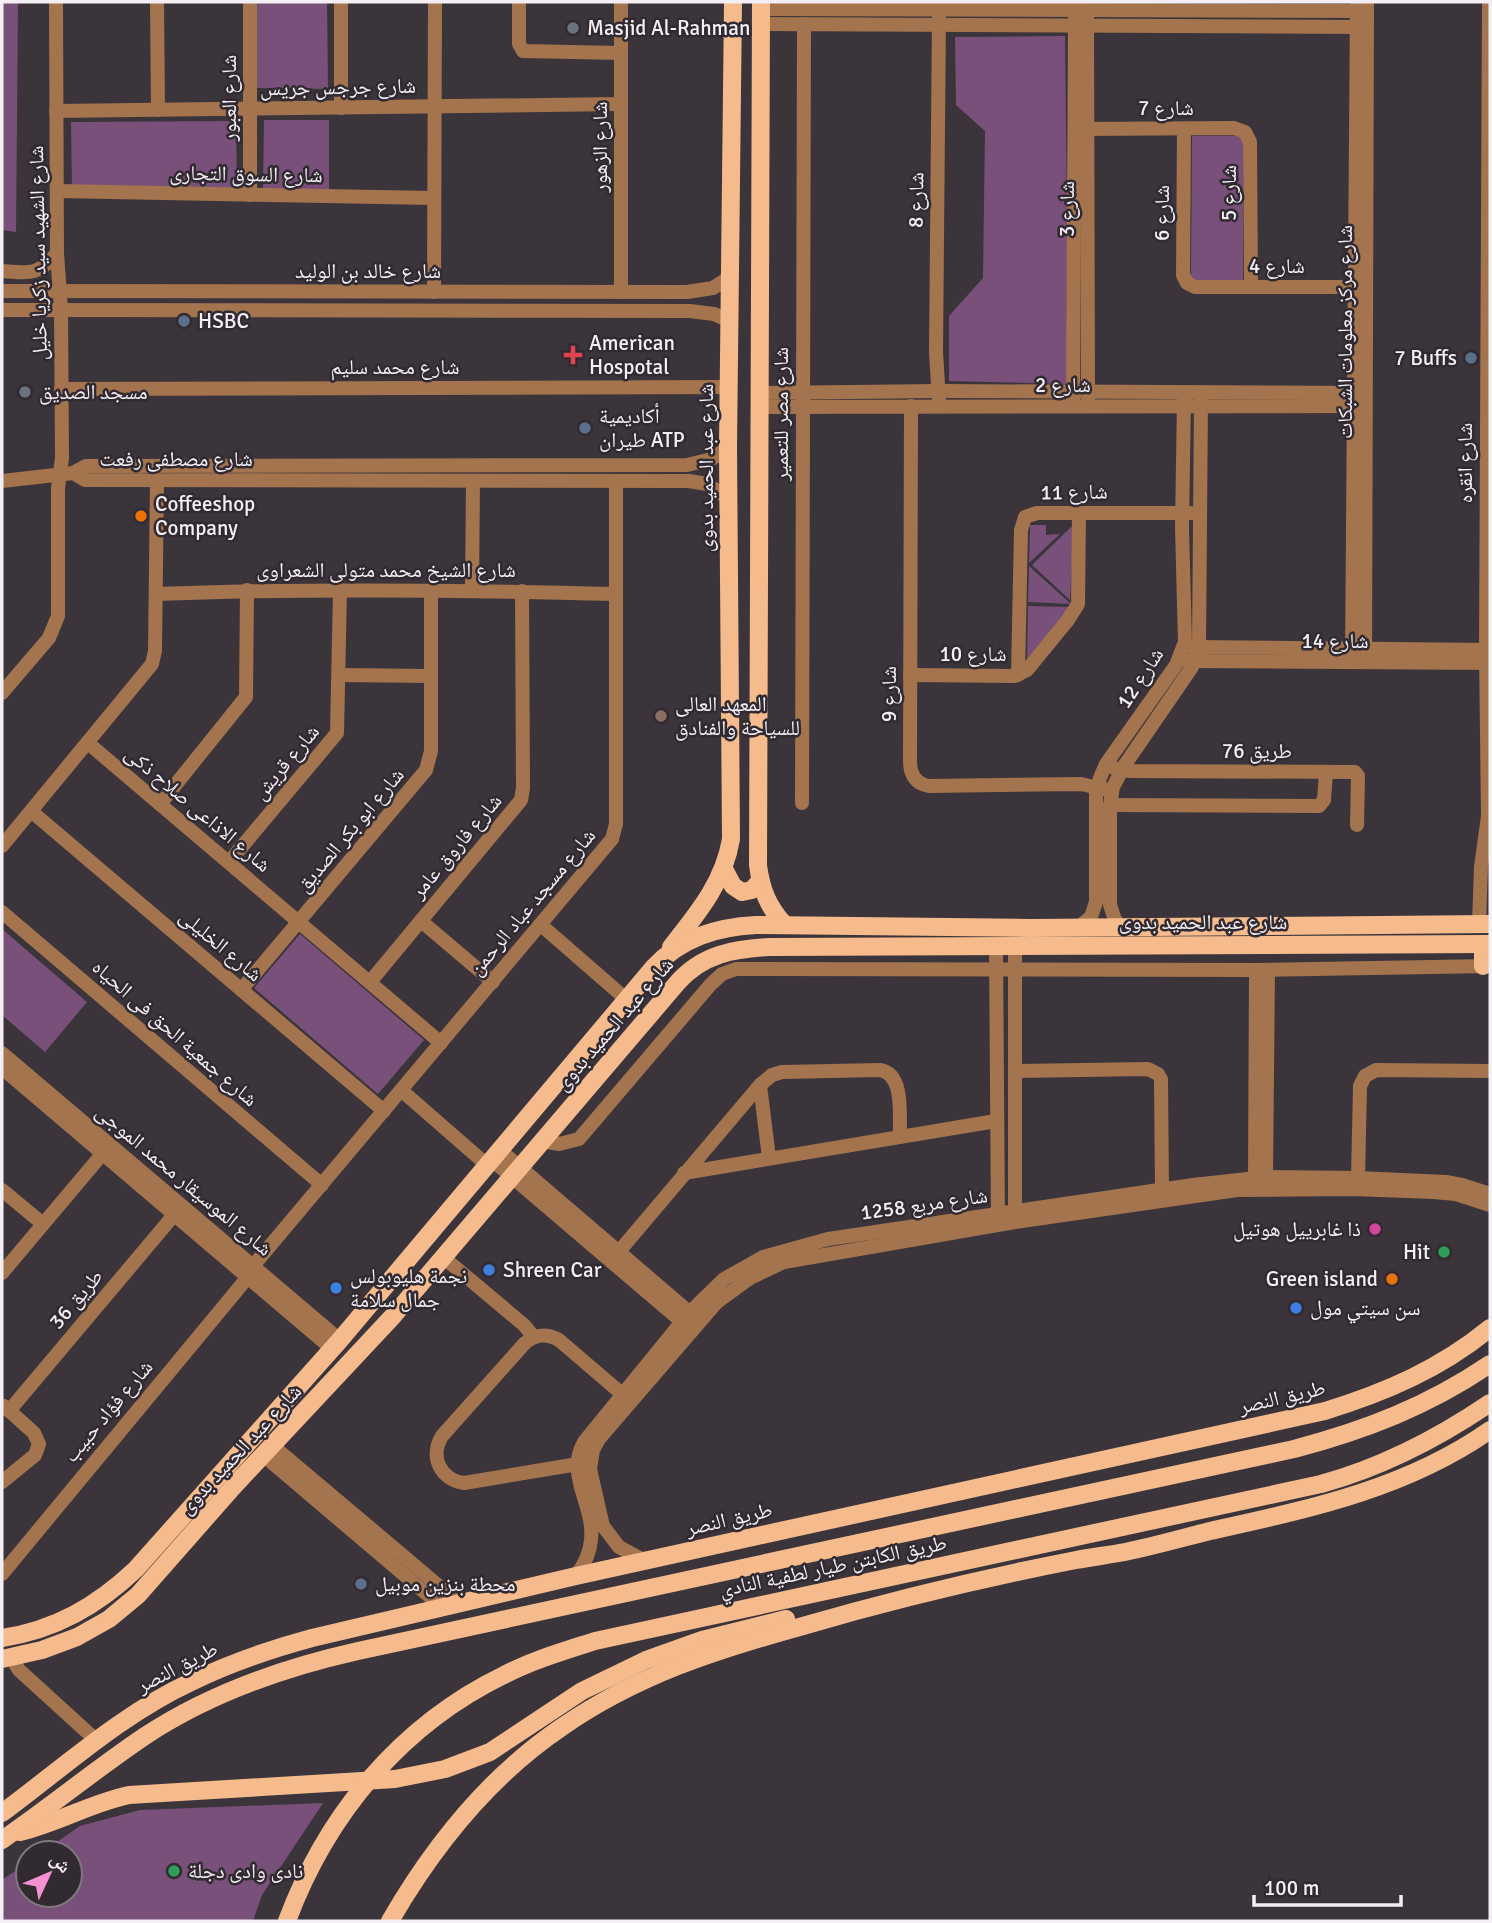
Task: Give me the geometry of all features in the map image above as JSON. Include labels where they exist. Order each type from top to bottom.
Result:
[{"type":"main road","name":"شارع عبد الحميد بدوى","points":[[2,1638],[31,1632],[85,1610],[120,1584],[149,1555],[336,1344],[664,957],[703,906],[724,869],[732,822],[728,447],[733,2]]},
{"type":"main road","points":[[761,12],[760,881],[767,901],[785,925]]},
{"type":"main road","points":[[724,869],[733,886],[742,892],[749,891],[760,881]]},
{"type":"main road","name":"شارع عبد الحميد بدوى","points":[[664,957],[687,941],[712,931],[740,926],[1485,924]]},
{"type":"main road","name":"شارع عبد الحميد بدوى","points":[[6,1658],[42,1650],[77,1637],[124,1608],[151,1582],[268,1450],[361,1352],[685,974],[712,957],[727,951],[769,947],[1487,944]]},
{"type":"main road","points":[[1487,944],[1487,966]]},
{"type":"main road","name":"طريق النصر","points":[[2,1812],[97,1741],[190,1682],[253,1656],[312,1638],[576,1576],[1325,1411],[1403,1384],[1435,1367],[1490,1328]]},
{"type":"main road","points":[[6,1838],[145,1736],[226,1692],[302,1665],[793,1555],[1294,1449],[1380,1423],[1461,1384],[1490,1364]]},
{"type":"main road","name":"طريق الكابتن طيار لطفية النادي","points":[[287,1921],[314,1858],[343,1811],[391,1756],[430,1721],[482,1686],[529,1664],[594,1641],[1321,1484],[1384,1464],[1442,1434],[1490,1403]]},
{"type":"main road","points":[[6,1838],[98,1803],[129,1795],[395,1779],[445,1769],[490,1752],[582,1691],[671,1650],[727,1633],[810,1614],[1126,1552],[1319,1506],[1391,1483],[1424,1468],[1490,1430]]},
{"type":"main road","points":[[390,1921],[416,1876],[461,1816],[495,1781],[530,1751],[589,1709],[652,1675],[691,1659],[886,1601]]},
{"type":"street","name":"شارع الشهيد سيد زكريا خليل","points":[[2,693],[48,638],[56,624],[58,608],[66,473],[62,458],[61,310],[57,253],[56,2]]},
{"type":"street","points":[[158,2],[158,110]]},
{"type":"street","name":"شارع العبور","points":[[250,2],[250,195]]},
{"type":"street","points":[[341,2],[341,107]]},
{"type":"street","points":[[434,292],[435,2]]},
{"type":"street","points":[[519,2],[519,44],[523,51],[621,53]]},
{"type":"street","name":"شارع الزهور","points":[[621,2],[621,292]]},
{"type":"street","name":"شارع انقره","points":[[1485,924],[1481,867],[1488,816],[1489,2]]},
{"type":"street","points":[[761,12],[1081,18],[1362,6]]},
{"type":"street","name":"شارع مركز معلومات الشبكات","points":[[1358,655],[1362,6]]},
{"type":"street","points":[[761,12],[804,24],[939,17]]},
{"type":"street","points":[[1175,13],[1362,27]]},
{"type":"street","name":"شارع 8","points":[[939,17],[936,344],[939,398]]},
{"type":"street","name":"شارع 3","points":[[1081,18],[1081,400]]},
{"type":"street","name":"شارع مصر للتعمير","points":[[802,803],[804,24]]},
{"type":"street","name":"شارع مركز معلومات الشبكات","points":[[1360,399],[1355,287],[1362,27]]},
{"type":"street","name":"شارع جرجس جريس","points":[[56,111],[621,104]]},
{"type":"street","name":"شارع 7","points":[[1081,129],[1238,129],[1247,135],[1250,142]]},
{"type":"street","name":"شارع 6","points":[[1184,129],[1183,275],[1191,285],[1200,286]]},
{"type":"street","name":"شارع 5","points":[[1250,142],[1251,287]]},
{"type":"street","name":"شارع السوق التجارى","points":[[57,191],[434,198]]},
{"type":"street","points":[[2,271],[36,272],[46,266],[57,253]]},
{"type":"street","name":"شارع خالد بن الوليد","points":[[2,291],[621,292],[705,290],[730,277]]},
{"type":"street","name":"شارع 4","points":[[1200,286],[1355,287]]},
{"type":"street","points":[[705,290],[706,312]]},
{"type":"street","name":"شارع خالد بن الوليد","points":[[2,310],[706,312],[730,321]]},
{"type":"street","name":"شارع محمد سليم","points":[[61,389],[729,387]]},
{"type":"street","name":"شارع 2","points":[[802,400],[911,407],[939,398]]},
{"type":"street","name":"شارع 2","points":[[760,400],[1360,399]]},
{"type":"street","name":"شارع 12","points":[[1079,927],[1091,917],[1096,902],[1097,786],[1106,764],[1181,654],[1186,627],[1182,513],[1184,400]]},
{"type":"street","points":[[1197,654],[1201,400]]},
{"type":"street","name":"شارع 9","points":[[911,407],[910,766],[919,783],[934,786],[1069,784],[1097,786],[1111,798],[1319,806],[1323,802],[1326,772]]},
{"type":"street","name":"شارع مصطفى رفعت","points":[[66,473],[86,466],[696,464],[712,459],[728,447]]},
{"type":"street","points":[[696,464],[701,470],[697,481]]},
{"type":"street","points":[[2,481],[66,473]]},
{"type":"street","name":"شارع مصطفى رفعت","points":[[66,473],[86,480],[697,481],[714,487],[728,498]]},
{"type":"street","points":[[2,846],[152,664],[155,651],[157,480]]},
{"type":"street","points":[[472,481],[472,590]]},
{"type":"street","name":"شارع مسجد عباد الرحمن","points":[[250,1271],[609,844],[616,829],[616,481]]},
{"type":"street","name":"شارع 11","points":[[1018,675],[1022,522],[1027,515],[1079,512],[1199,513]]},
{"type":"street","name":"شارع 10","points":[[910,675],[1018,675],[1027,670],[1078,604],[1079,512]]},
{"type":"street","points":[[160,804],[246,697],[247,590]]},
{"type":"street","name":"شارع الشيخ محمد متولى الشعراوى","points":[[156,594],[247,590],[472,590],[616,594]]},
{"type":"street","name":"شارع قريش","points":[[229,862],[335,737],[338,728],[340,590]]},
{"type":"street","name":"شارع ابو بكر الصديق","points":[[242,990],[426,770],[431,751],[431,590]]},
{"type":"street","name":"شارع فاروق عامر","points":[[370,982],[514,810],[523,794],[522,591]]},
{"type":"street","name":"شارع 14","points":[[1181,654],[1488,656]]},
{"type":"street","name":"شارع 12","points":[[1122,927],[1115,920],[1110,905],[1111,798],[1121,770],[1197,654]]},
{"type":"street","points":[[339,674],[431,676]]},
{"type":"street","name":"شارع الاذاعى صلاح ذكى","points":[[88,743],[441,1044]]},
{"type":"street","points":[[1136,748],[1146,771]]},
{"type":"street","name":"طريق 76","points":[[1106,764],[1121,770],[1146,771],[1354,772],[1358,775],[1357,825]]},
{"type":"street","name":"شارع الخليلى","points":[[31,811],[384,1111]]},
{"type":"street","name":"شارع جمعية الحق فى الحياه","points":[[2,912],[321,1185]]},
{"type":"street","points":[[421,921],[493,982]]},
{"type":"street","points":[[541,925],[626,999]]},
{"type":"street","points":[[996,945],[997,1220]]},
{"type":"street","points":[[1015,945],[1015,1217]]},
{"type":"street","points":[[542,1141],[559,1144],[579,1139],[711,984],[729,971],[743,968],[1262,970],[1487,966]]},
{"type":"street","points":[[1261,1177],[1262,970]]},
{"type":"street","name":"شارع الموسيقار محمد الموجى","points":[[2,1054],[106,1149],[336,1344]]},
{"type":"street","name":"شارع الموسيقار محمد الموجى","points":[[2,1068],[106,1149]]},
{"type":"street","points":[[1015,1071],[1148,1069],[1158,1074],[1161,1079],[1162,1189]]},
{"type":"street","points":[[1358,1178],[1360,1086],[1368,1073],[1376,1070],[1490,1071]]},
{"type":"street","points":[[614,1256],[767,1077],[782,1072],[888,1072],[895,1078],[897,1087],[900,1136]]},
{"type":"street","points":[[760,1085],[769,1158]]},
{"type":"street","points":[[401,1090],[516,1172],[691,1321]]},
{"type":"street","points":[[684,1173],[996,1121]]},
{"type":"street","points":[[2,1273],[106,1149]]},
{"type":"street","name":"شارع مربع 1258","points":[[583,1463],[584,1441],[622,1394],[691,1321],[760,1272],[829,1246],[1193,1190],[1261,1177],[1446,1182],[1490,1194]]},
{"type":"street","points":[[2,1189],[43,1224]]},
{"type":"street","name":"شارع مربع 1258","points":[[1015,1217],[1162,1189],[1366,1190],[1457,1194],[1490,1205]]},
{"type":"street","name":"طريق 36","points":[[2,1482],[35,1455],[38,1448],[36,1436],[5,1408],[178,1210]]},
{"type":"street","points":[[443,1257],[524,1325],[534,1337]]},
{"type":"street","name":"شارع فؤاد حبيب","points":[[2,1574],[250,1271]]},
{"type":"street","name":"شارع مربع 1258","points":[[583,1463],[691,1321]]},
{"type":"street","points":[[576,1576],[588,1555],[597,1528],[583,1463],[464,1483],[448,1477],[438,1463],[438,1446],[443,1436],[524,1344],[534,1337],[547,1335],[559,1340],[622,1394]]},
{"type":"street","points":[[268,1450],[450,1605]]},
{"type":"street","points":[[597,1528],[619,1547],[645,1561]]},
{"type":"street","points":[[6,1658],[97,1741]]},
{"type":"shaded area","points":[[2,2],[18,2],[16,232],[2,230]]},
{"type":"shaded area","points":[[257,2],[327,2],[328,89],[257,88]]},
{"type":"shaded area","points":[[1065,36],[1069,384],[949,381],[949,316],[983,278],[985,131],[956,105],[955,37]]},
{"type":"shaded area","points":[[264,120],[329,120],[329,190],[263,190]]},
{"type":"shaded area","points":[[236,121],[237,191],[72,192],[71,122]]},
{"type":"shaded area","points":[[1192,136],[1243,136],[1243,280],[1191,280]]},
{"type":"shaded area","points":[[1030,525],[1046,525],[1046,535],[1060,534],[1029,563]]},
{"type":"shaded area","points":[[1071,527],[1074,528],[1070,600],[1032,565]]},
{"type":"shaded area","points":[[1029,566],[1071,604],[1028,602]]},
{"type":"shaded area","points":[[1028,606],[1071,607],[1027,659]]},
{"type":"shaded area","points":[[2,929],[87,1002],[45,1052],[2,1015]]},
{"type":"shaded area","points":[[300,934],[424,1040],[378,1094],[254,988]]},
{"type":"shaded area","name":"نادى وادى دجلة","points":[[323,1803],[262,1895],[253,1921],[2,1921],[2,1880],[14,1872],[14,1909],[84,1909],[84,1839],[61,1839],[80,1826],[140,1810]]},
{"type":"place","name":"Masjid Al-Rahman","points":[[573,28]]},
{"type":"place","name":"HSBC","points":[[184,321]]},
{"type":"place","name":"American Hospotal","points":[[573,355]]},
{"type":"place","name":"7 Buffs","points":[[1471,358]]},
{"type":"place","name":"مسجد الصديق","points":[[25,392]]},
{"type":"place","name":"أكاديمية طيران ATP","points":[[585,428]]},
{"type":"place","name":"Coffeeshop Company","points":[[141,516]]},
{"type":"place","name":"المعهد العالى للسياحة والفنادق","points":[[661,716]]},
{"type":"place","name":"ذا غابرييل هوتيل","points":[[1375,1229]]},
{"type":"place","name":"Hit","points":[[1444,1252]]},
{"type":"place","name":"Shreen Car","points":[[489,1270]]},
{"type":"place","name":"Green island","points":[[1392,1279]]},
{"type":"place","name":"نجمة هليوبولس جمال سلامة","points":[[336,1288]]},
{"type":"place","name":"سن سيتي مول","points":[[1296,1308]]},
{"type":"place","name":"محطة بنزين موبيل","points":[[361,1584]]},
{"type":"place","name":"نادى وادى دجلة","points":[[174,1871]]}]
